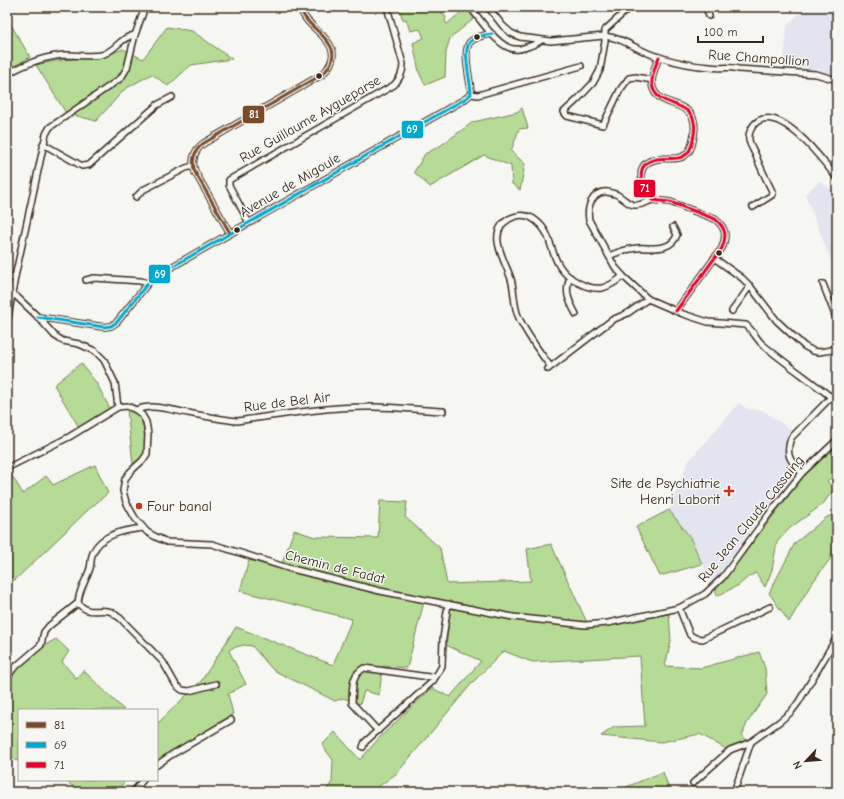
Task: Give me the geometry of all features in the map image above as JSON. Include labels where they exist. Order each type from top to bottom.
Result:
[{"type":"street","points":[[7,324],[15,277],[46,134],[50,127],[121,78],[127,68],[135,35],[146,7]]},
{"type":"street","points":[[230,233],[193,166],[194,156],[198,147],[323,74],[330,67],[332,59],[331,48],[327,39],[305,18],[301,7]]},
{"type":"street","name":"Rue Guillaume Aygueparse","points":[[249,222],[228,185],[229,180],[394,85],[399,79],[403,72],[403,64],[387,7]]},
{"type":"street","points":[[470,7],[492,34],[505,46],[515,50],[537,44],[541,40]]},
{"type":"street","name":"Rue Champollion","points":[[488,7],[510,33],[520,37],[560,41],[604,36],[613,37],[623,40],[649,54],[709,67],[731,67],[745,70],[816,74],[837,80]]},
{"type":"street","points":[[591,7],[599,7]]},
{"type":"street","points":[[628,7],[621,16],[619,16],[605,30],[605,41],[600,70],[592,83],[578,99],[566,109],[564,112],[565,115],[603,124],[620,90],[629,78],[636,77],[652,80]]},
{"type":"street","points":[[706,7],[709,16]]},
{"type":"street","points":[[492,34],[476,38],[471,41],[468,46],[466,53],[471,94],[478,95],[581,66]]},
{"type":"street","points":[[7,74],[25,64],[46,58],[64,55],[101,55],[111,51],[127,36],[135,35]]},
{"type":"street","points":[[652,200],[645,190],[641,180],[643,168],[648,162],[656,159],[678,158],[686,155],[692,147],[696,131],[696,122],[690,112],[659,97],[654,91],[652,80],[659,57]]},
{"type":"street","name":"Avenue de Migoule","points":[[38,317],[104,328],[110,326],[117,322],[148,283],[156,276],[465,99],[471,94]]},
{"type":"street","points":[[43,144],[82,166],[89,165],[158,105],[172,97]]},
{"type":"street","points":[[753,207],[772,195],[749,139],[751,129],[757,122],[766,118],[775,119],[800,136],[837,178]]},
{"type":"street","points":[[136,197],[143,190],[186,168],[193,166]]},
{"type":"street","points":[[676,311],[722,248],[725,238],[721,224],[715,219],[670,202],[652,200],[643,204],[634,205],[616,194],[608,192],[600,194],[593,199],[589,205],[589,220],[609,256],[623,276],[648,299],[676,311],[708,322],[746,325],[751,329],[756,338],[764,345],[831,397]]},
{"type":"street","points":[[623,276],[610,286],[600,288],[581,284],[560,268],[547,234],[539,223],[529,217],[520,215],[505,221],[500,229],[498,236],[499,249],[511,279],[518,317],[549,367],[612,320],[628,313],[648,299]]},
{"type":"street","points":[[609,256],[637,248],[656,249],[666,246],[675,239],[677,235],[673,227]]},
{"type":"street","points":[[714,258],[742,278],[777,321],[804,346],[813,351],[819,352],[835,351],[837,344]]},
{"type":"street","points":[[7,278],[15,277]]},
{"type":"street","points":[[570,277],[566,289],[567,297],[576,314]]},
{"type":"street","points":[[86,280],[94,278],[141,281],[148,283]]},
{"type":"street","points":[[823,284],[837,320]]},
{"type":"street","points":[[732,311],[750,286]]},
{"type":"street","points":[[12,294],[38,317],[55,336],[63,341],[79,344],[95,351],[104,360],[115,383],[118,407]]},
{"type":"street","points":[[51,320],[51,332]]},
{"type":"street","points":[[802,473],[789,457],[789,445],[791,438],[837,391]]},
{"type":"street","points":[[7,468],[74,434],[118,407],[127,406],[136,410]]},
{"type":"street","name":"Rue de Bel Air","points":[[136,410],[156,407],[237,421],[332,409],[366,407],[396,407],[443,411]]},
{"type":"street","name":"Chemin de Fadat","points":[[136,410],[142,415],[146,422],[148,434],[147,454],[125,479],[123,491],[126,502],[131,511],[144,528],[156,537],[167,542],[212,544],[288,568],[380,591],[513,617],[585,625],[608,623],[678,608]]},
{"type":"street","name":"Rue Jean Claude Cassaing","points":[[678,608],[705,594],[723,577],[769,514],[802,473],[837,440]]},
{"type":"street","points":[[7,678],[13,669],[41,644],[44,632],[49,626],[78,603],[79,592],[90,570],[92,553],[97,545],[117,533],[144,528]]},
{"type":"street","points":[[78,603],[89,612],[112,612],[120,618],[163,662],[176,685],[182,690],[189,691],[216,684]]},
{"type":"street","points":[[363,747],[365,742],[428,685],[442,666],[443,639],[448,604]]},
{"type":"street","points":[[678,608],[690,635],[695,638],[703,639],[770,607]]},
{"type":"street","points":[[693,783],[730,750],[751,742],[791,712],[798,703],[837,637]]},
{"type":"street","points":[[378,731],[352,703],[354,677],[358,671],[364,668],[428,677],[436,676]]},
{"type":"street","points":[[158,764],[231,720]]},
{"type":"street","points":[[734,792],[751,742]]},
{"type":"street","points":[[134,792],[142,781]]},
{"type":"shaded area","points":[[805,7],[837,7],[837,76],[818,70],[783,68],[787,26]]},
{"type":"shaded area","points":[[820,181],[831,190],[837,185],[837,263],[832,263],[805,194]]},
{"type":"shaded area","name":"Site de Psychiatrie Henri Laborit","points":[[739,403],[747,409],[762,410],[793,431],[787,438],[785,450],[787,461],[797,473],[756,522],[714,583],[702,564],[690,536],[669,510],[688,462]]},
{"type":"green space","points":[[445,7],[446,9],[442,13],[446,17],[445,21],[447,24],[467,7],[476,17],[450,38],[446,52],[445,77],[425,85],[419,72],[413,43],[424,38],[420,29],[410,31],[406,19],[403,20],[399,8]]},
{"type":"green space","points":[[7,18],[30,57],[7,71]]},
{"type":"green space","points":[[167,27],[192,31],[232,59],[191,65],[168,86],[152,74],[125,89],[96,121],[66,113],[36,65],[61,60],[102,57],[123,49],[143,59]]},
{"type":"green space","points":[[522,108],[528,128],[519,129],[511,151],[525,164],[520,190],[512,184],[511,166],[484,155],[430,187],[414,172],[425,154],[440,146],[473,122],[517,112]]},
{"type":"green space","points":[[81,363],[97,384],[110,409],[80,429],[54,385]]},
{"type":"green space","points":[[127,409],[139,417],[144,429],[145,453],[133,464]]},
{"type":"green space","points":[[837,444],[837,474],[827,481],[834,489],[823,504],[790,528],[777,542],[772,570],[765,587],[756,573],[748,577],[739,585],[717,596],[715,588],[724,580],[802,478]]},
{"type":"green space","points":[[95,465],[108,493],[88,510],[15,580],[7,575],[7,470],[8,469],[23,494],[46,476],[53,485]]},
{"type":"green space","points":[[380,501],[407,502],[405,517],[440,548],[447,584],[531,581],[527,549],[551,544],[589,627],[669,614],[671,641],[665,666],[701,668],[759,652],[765,668],[767,694],[747,723],[742,736],[746,741],[726,749],[700,734],[662,742],[601,736],[614,727],[645,726],[640,656],[532,662],[504,651],[473,682],[397,773],[371,792],[325,792],[332,782],[333,760],[322,745],[335,732],[360,760],[379,738],[432,688],[450,697],[481,661],[446,645],[451,603],[425,598],[407,668],[383,666],[379,695],[364,691],[360,704],[343,698],[335,701],[273,670],[252,646],[244,645],[232,648],[229,651],[246,684],[228,694],[233,714],[166,755],[158,762],[158,723],[202,680],[236,627],[333,665],[352,619],[240,591],[249,560],[280,569],[294,530],[315,537],[378,538]]},
{"type":"green space","points":[[669,510],[690,537],[702,564],[660,576],[636,527]]},
{"type":"green space","points":[[837,514],[837,539],[830,559],[810,586],[789,622],[769,593],[795,543],[827,517]]},
{"type":"green space","points":[[56,639],[69,651],[62,662],[77,679],[83,670],[123,709],[18,709],[18,760],[12,757],[7,761],[7,667]]},
{"type":"green space","points":[[663,772],[670,792],[614,792]]},
{"type":"green space","points":[[66,781],[124,781],[118,792],[80,792]]},
{"type":"transit line","name":"81","points":[[230,233],[195,172],[193,164],[194,156],[204,143],[323,74],[331,63],[333,53],[330,45],[309,23],[301,7]]},
{"type":"transit line","name":"69","points":[[38,317],[104,327],[111,326],[117,322],[148,283],[156,276],[465,99],[471,94],[467,58],[468,45],[476,38],[492,34]]},
{"type":"transit line","name":"71","points":[[659,57],[652,77],[652,84],[655,93],[662,99],[686,110],[692,116],[695,125],[692,145],[684,156],[678,158],[657,159],[644,166],[641,176],[645,188],[652,200],[670,202],[715,219],[723,229],[725,235],[722,248],[676,311]]},
{"type":"place","name":"Site de Psychiatrie Henri Laborit","points":[[729,491]]},
{"type":"place","name":"Four banal","points":[[139,506]]}]
